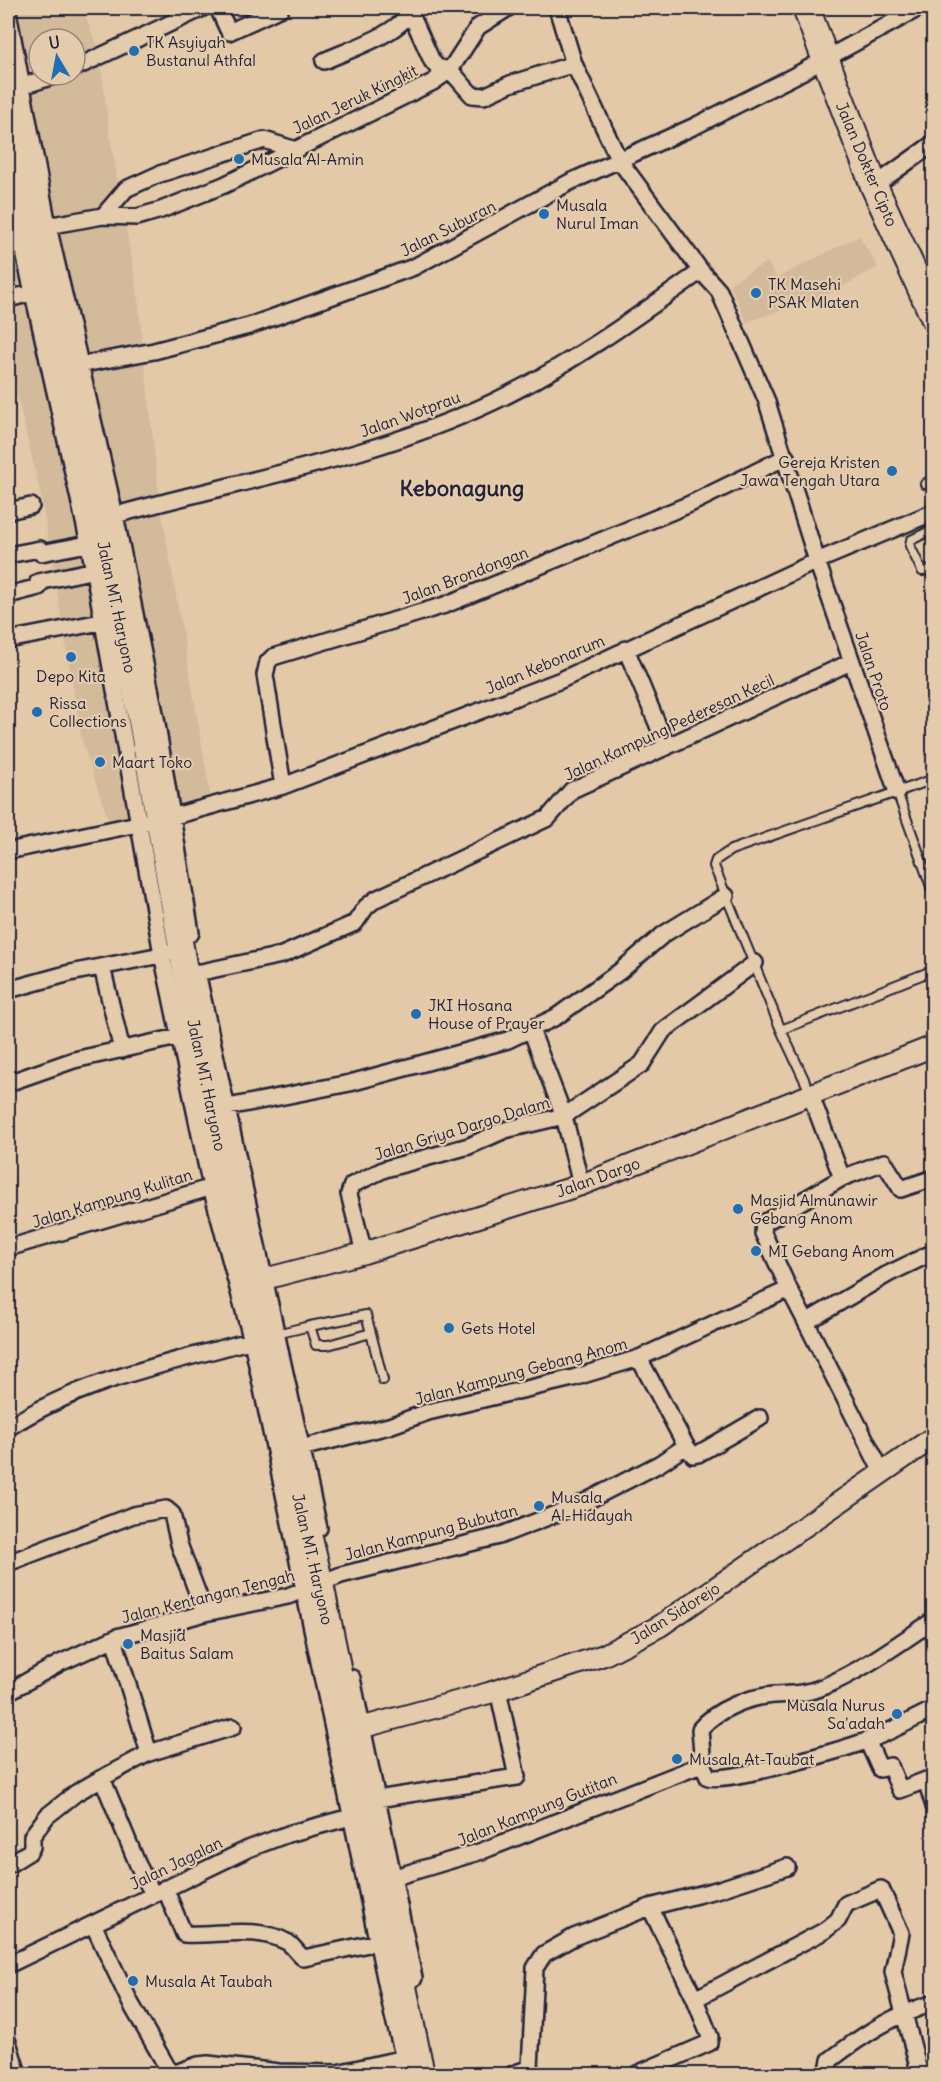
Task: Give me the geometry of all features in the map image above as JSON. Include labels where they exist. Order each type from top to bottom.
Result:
[{"type":"highway","name":"Jalan Dokter Cipto","points":[[806,8],[874,186],[933,317]]},
{"type":"main road","name":"Jalan MT. Haryono","points":[[13,89],[30,240],[39,291],[73,366],[102,530],[101,568],[110,620],[148,720],[171,953],[191,974],[188,1035],[218,1109],[219,1185],[259,1280],[265,1337],[286,1404],[295,1449],[306,1530],[319,1585],[327,1657],[356,1730],[366,1807],[379,1870],[387,1940],[412,1996],[405,2030],[413,2065]]},
{"type":"street","points":[[87,62],[203,8]]},
{"type":"street","points":[[218,8],[230,32],[261,12],[281,8]]},
{"type":"street","points":[[450,70],[478,27],[508,8]]},
{"type":"street","name":"Jalan Proto","points":[[557,8],[574,64],[619,160],[701,271],[719,291],[766,399],[817,561],[897,792]]},
{"type":"street","name":"Jalan Suburan","points":[[73,366],[154,351],[249,326],[414,267],[570,182],[825,60],[919,8]]},
{"type":"street","points":[[414,10],[432,61],[437,67],[450,70],[472,95],[479,96],[574,64]]},
{"type":"street","points":[[324,61],[394,29],[414,10]]},
{"type":"street","points":[[8,12],[13,89]]},
{"type":"street","name":"Jalan Jeruk Kingkit","points":[[30,240],[103,216],[137,217],[156,212],[224,185],[433,82],[450,70]]},
{"type":"street","points":[[103,216],[126,189],[157,175],[264,140],[293,149]]},
{"type":"street","points":[[874,186],[933,143]]},
{"type":"street","points":[[8,181],[73,366]]},
{"type":"street","name":"Jalan Wotprau","points":[[8,555],[40,549],[40,554],[102,530],[329,463],[494,402],[578,355],[701,271]]},
{"type":"street","points":[[8,299],[39,291],[102,530],[148,720]]},
{"type":"street","name":"Jalan Brondongan","points":[[283,786],[265,675],[268,662],[273,657],[445,605],[690,504],[786,457]]},
{"type":"street","points":[[8,511],[31,506]]},
{"type":"street","name":"Jalan Kebonarum","points":[[8,850],[157,820],[283,786],[561,680],[817,561],[933,512]]},
{"type":"street","points":[[8,595],[39,587],[38,582],[101,568]]},
{"type":"street","points":[[8,640],[110,620],[157,820],[218,1109],[259,1280]]},
{"type":"street","points":[[626,649],[667,747]]},
{"type":"street","name":"Jalan Kampung Pederesan Kecil","points":[[191,974],[282,955],[355,923],[366,907],[376,899],[548,818],[572,790],[851,662]]},
{"type":"street","points":[[218,1109],[350,1083],[508,1040],[556,1017],[664,934],[726,896]]},
{"type":"street","points":[[8,990],[171,953],[219,1185],[265,1337],[306,1530]]},
{"type":"street","name":"Jalan Griya Dargo Dalam","points":[[364,1253],[349,1194],[352,1185],[379,1171],[469,1146],[505,1130],[564,1116],[642,1064],[663,1031],[755,963]]},
{"type":"street","points":[[102,967],[122,1050]]},
{"type":"street","points":[[531,1030],[564,1116],[581,1185]]},
{"type":"street","points":[[8,1083],[74,1060],[188,1035]]},
{"type":"street","name":"Jalan Dargo","points":[[259,1280],[364,1253],[581,1185],[812,1096],[933,1046]]},
{"type":"street","points":[[812,1096],[842,1178]]},
{"type":"street","points":[[882,1472],[789,1289],[763,1233],[764,1223],[842,1178],[884,1162],[901,1189],[933,1178]]},
{"type":"street","name":"Jalan Kampung Kulitan","points":[[8,1248],[219,1185]]},
{"type":"street","points":[[806,1322],[888,1274],[933,1252]]},
{"type":"street","name":"Jalan Kampung Gebang Anom","points":[[295,1449],[388,1426],[428,1412],[573,1378],[639,1358],[789,1289]]},
{"type":"street","points":[[8,1428],[43,1407],[140,1370],[265,1337]]},
{"type":"street","points":[[639,1358],[693,1455],[760,1418]]},
{"type":"street","name":"Jalan Sidorejo","points":[[356,1730],[498,1690],[604,1655],[660,1626],[933,1437]]},
{"type":"street","name":"Jalan Kampung Bubutan","points":[[319,1585],[369,1567],[499,1536],[579,1505],[659,1464],[686,1446]]},
{"type":"street","points":[[8,1563],[133,1515],[166,1509],[172,1514],[179,1544],[205,1613]]},
{"type":"street","points":[[319,1585],[356,1730]]},
{"type":"street","name":"Jalan Kentangan Tengah","points":[[8,1692],[60,1663],[114,1638],[319,1585]]},
{"type":"street","points":[[933,1620],[881,1655],[821,1689],[795,1695],[772,1695],[731,1706],[700,1729],[703,1766],[708,1777],[720,1779],[867,1740],[933,1709]]},
{"type":"street","points":[[114,1638],[149,1754]]},
{"type":"street","points":[[327,1657],[366,1807]]},
{"type":"street","name":"Jalan Jagalan","points":[[8,1965],[272,1839],[366,1807],[517,1777],[498,1690]]},
{"type":"street","points":[[8,1865],[29,1852],[32,1847],[32,1836],[47,1816],[76,1793],[149,1754],[233,1727]]},
{"type":"street","points":[[867,1740],[880,1769],[890,1766],[900,1790],[926,1780],[933,1806]]},
{"type":"street","name":"Jalan Kampung Gutitan","points":[[379,1870],[482,1851],[610,1798],[703,1766]]},
{"type":"street","points":[[102,1778],[138,1866],[159,1891],[184,1934],[225,1932],[272,1937],[288,1942],[304,1958],[387,1940],[405,2030]]},
{"type":"street","points":[[513,2074],[534,2071],[530,2042],[537,1961],[544,1954],[574,1938],[650,1907],[720,1889],[787,1867]]},
{"type":"street","points":[[379,1870],[434,2074]]},
{"type":"street","points":[[695,1999],[824,1931],[838,1920],[846,1904],[881,1889],[901,1934],[893,1971],[920,2074]]},
{"type":"street","points":[[637,2074],[709,2043],[710,2037],[695,1999],[650,1907]]},
{"type":"street","points":[[93,1924],[131,2004],[171,2074],[208,2064],[279,2072],[337,2073],[413,2065]]},
{"type":"street","points":[[827,2074],[830,2060],[903,2012],[933,2003]]},
{"type":"street","points":[[8,2042],[18,2074]]},
{"type":"lane","points":[[926,484],[933,478]]},
{"type":"lane","points":[[933,529],[911,540],[910,546],[922,572],[933,570]]},
{"type":"lane","points":[[812,1096],[781,1030],[714,867],[722,854],[933,779]]},
{"type":"lane","points":[[897,792],[933,895]]},
{"type":"lane","points":[[781,1030],[933,970]]},
{"type":"lane","points":[[265,1337],[366,1315],[383,1380]]},
{"type":"lane","points":[[310,1326],[316,1345],[328,1345],[371,1333]]},
{"type":"shaded area","points":[[8,8],[82,8],[99,50],[109,130],[137,291],[159,496],[212,804],[110,825],[82,741],[40,492],[8,357]]},
{"type":"shaded area","points":[[859,236],[878,267],[825,296],[747,322],[729,284],[767,262],[777,278]]},
{"type":"place","name":"TK Asyiyah Bustanul Athfal","points":[[134,51]]},
{"type":"place","name":"Musala Al-Amin","points":[[239,159]]},
{"type":"place","name":"Musala Nurul Iman","points":[[544,214]]},
{"type":"place","name":"TK Masehi PSAK Mlaten","points":[[756,293]]},
{"type":"place","name":"Gereja Kristen Jawa Tengah Utara","points":[[892,471]]},
{"type":"place","name":"Depo Kita","points":[[71,657]]},
{"type":"place","name":"Rissa Collections","points":[[37,712]]},
{"type":"place","name":"Maart Toko","points":[[100,762]]},
{"type":"place","name":"JKI Hosana House of Prayer","points":[[416,1014]]},
{"type":"place","name":"Masjid Almunawir Gebang Anom","points":[[738,1209]]},
{"type":"place","name":"MI Gebang Anom","points":[[756,1251]]},
{"type":"place","name":"Gets Hotel","points":[[449,1328]]},
{"type":"place","name":"Musala Al-Hidayah","points":[[539,1506]]},
{"type":"place","name":"Masjid Baitus Salam","points":[[128,1644]]},
{"type":"place","name":"Musala Nurus Sa'adah","points":[[897,1714]]},
{"type":"place","name":"Musala At-Taubat","points":[[677,1759]]},
{"type":"place","name":"Musala At Taubah","points":[[133,1981]]},
{"type":"district","name":"Kebonagung","points":[[462,488]]}]
